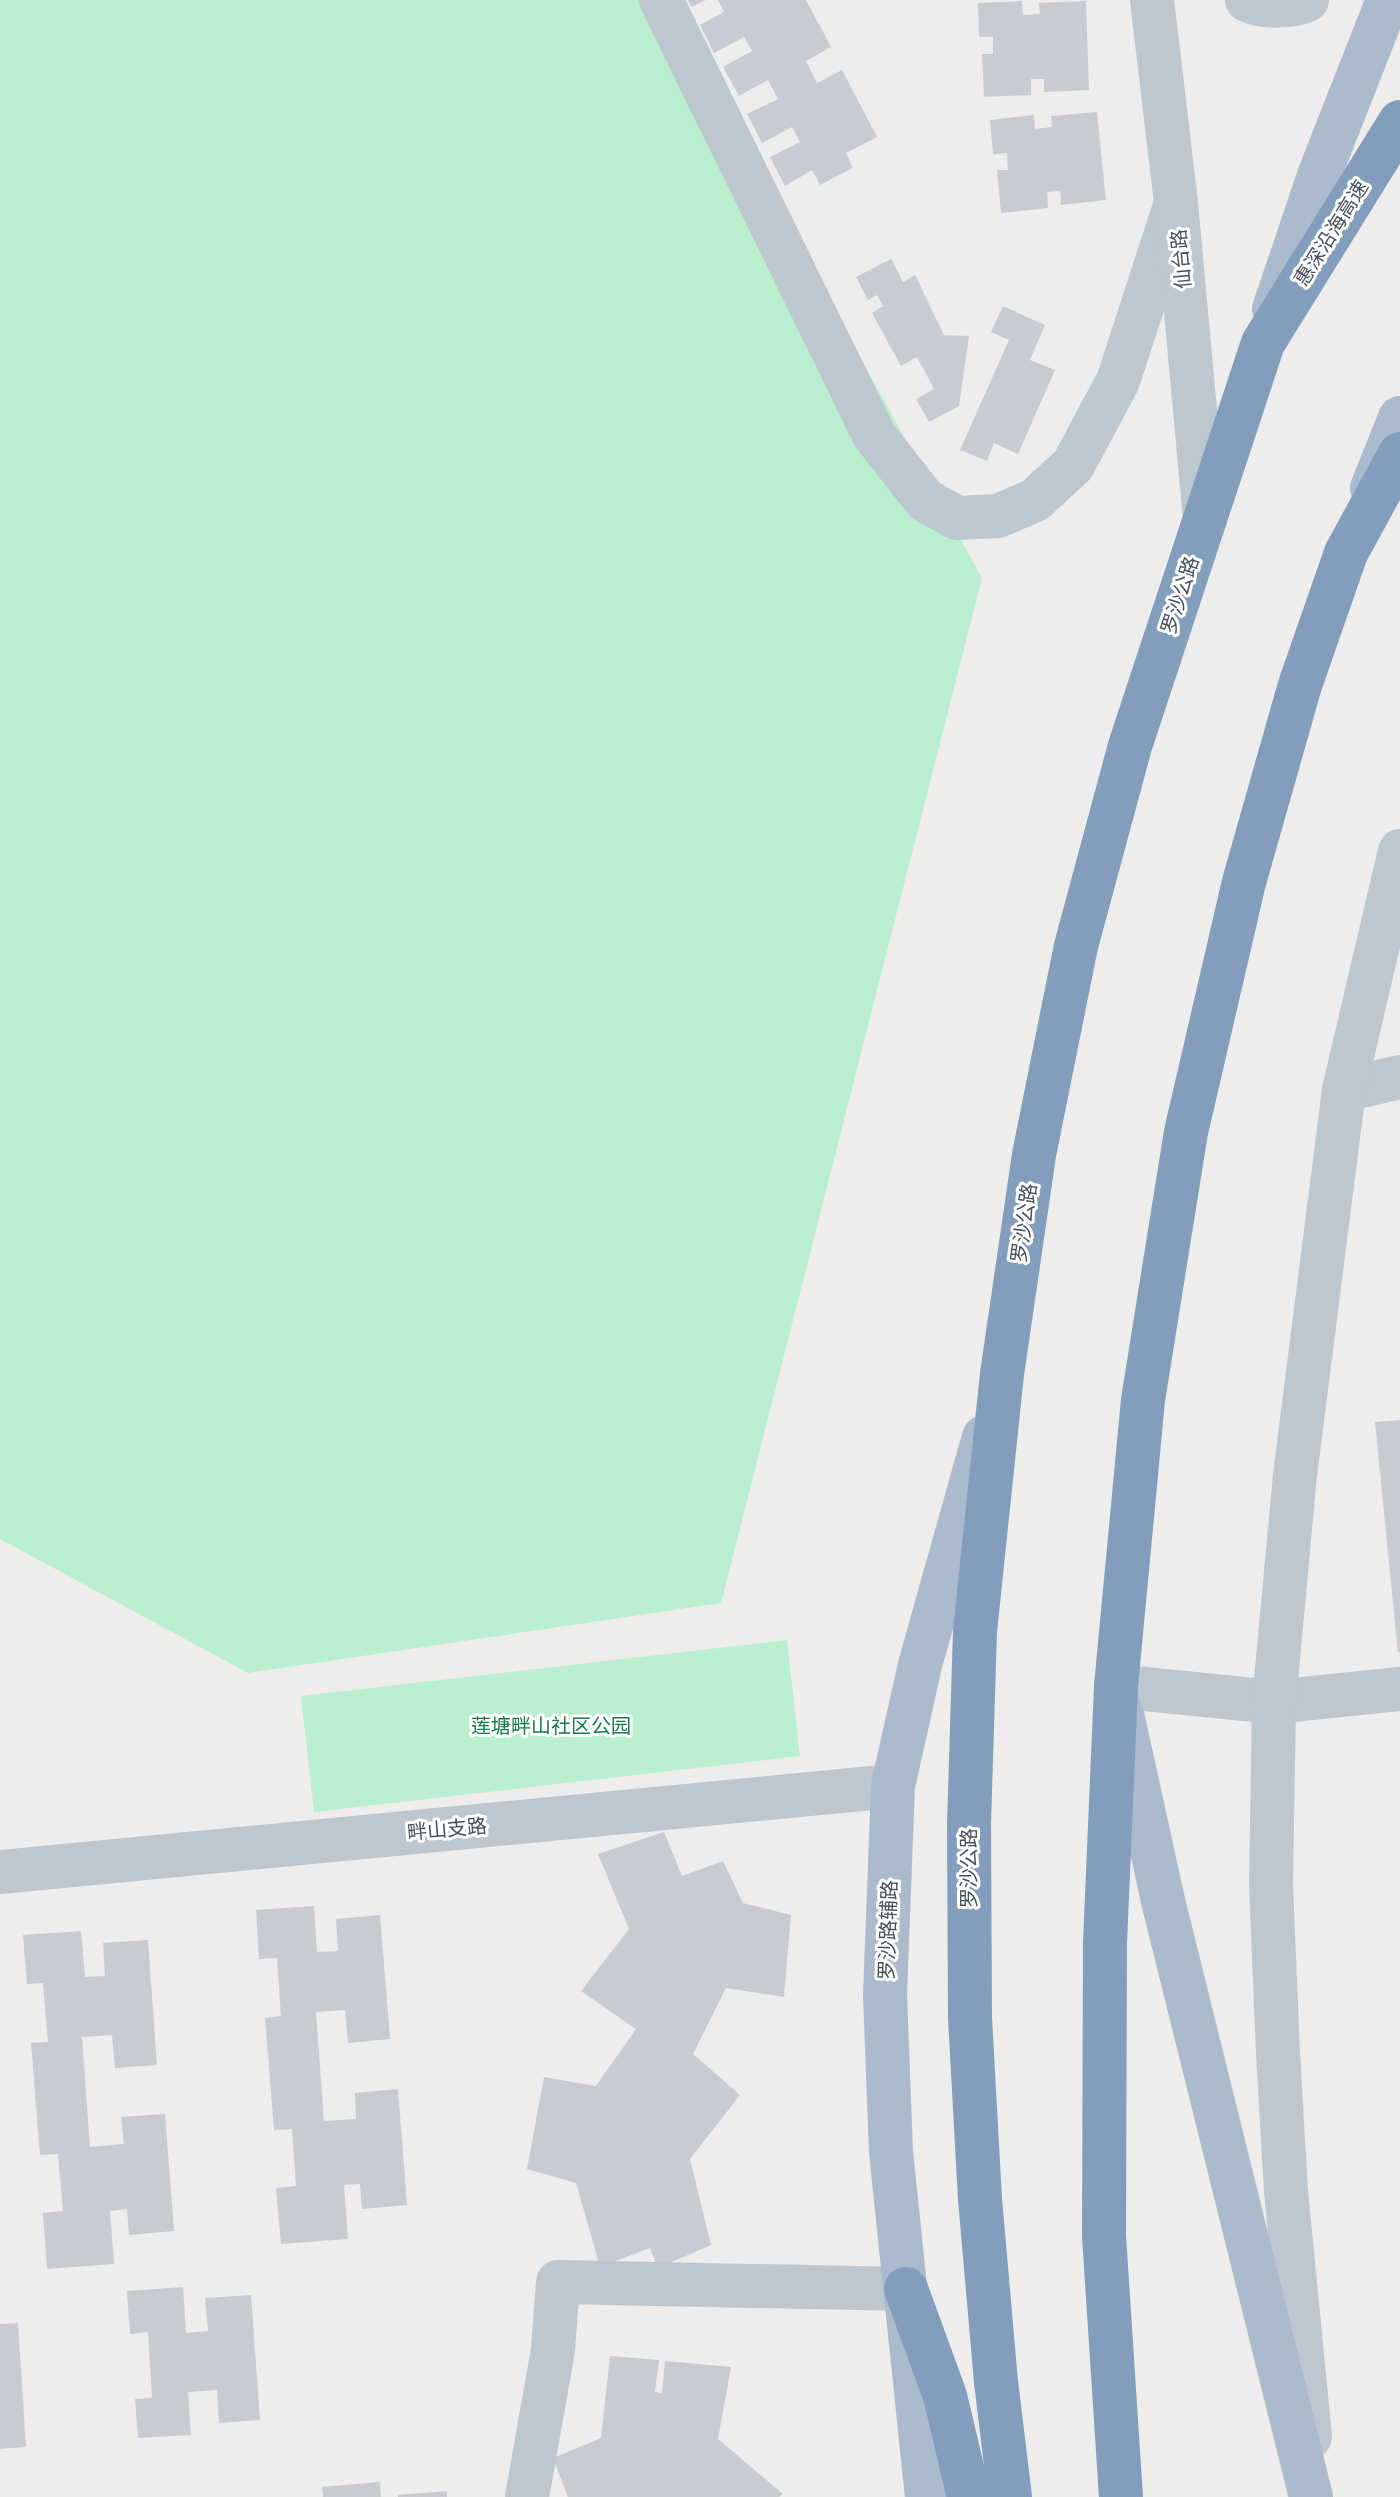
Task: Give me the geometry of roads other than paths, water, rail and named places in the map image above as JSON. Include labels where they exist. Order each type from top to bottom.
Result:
[{"type":"highway","name":"惠深沿海高速","points":[[1263,343],[1400,122]]},
{"type":"highway","name":"罗沙公路","points":[[1010,2497],[981,2214],[970,2018],[969,1824],[975,1631],[1002,1374],[1034,1155],[1076,946],[1130,746],[1263,343]]},
{"type":"highway","points":[[1121,2497],[1104,2236],[1105,1943],[1116,1686],[1143,1400],[1186,1132],[1244,882],[1300,685],[1346,553],[1400,454]]},
{"type":"highway","points":[[906,2289],[945,2396],[969,2497]]},
{"type":"main road","name":"罗沙公路","points":[[1263,343],[1320,173],[1388,0]]},
{"type":"main road","points":[[1346,553],[1400,418]]},
{"type":"main road","name":"罗沙路辅路","points":[[927,2497],[891,2152],[886,2011],[893,1786],[920,1665],[1002,1374]]},
{"type":"main road","points":[[1116,1686],[1164,1905],[1313,2497]]},
{"type":"street","points":[[661,0],[874,435],[925,500],[957,518],[998,516],[1035,500],[1073,465],[1118,381],[1176,203]]},
{"type":"street","name":"仙台路","points":[[1152,0],[1176,203],[1205,519]]},
{"type":"street","points":[[1247,0],[1254,4],[1298,4],[1307,0]]},
{"type":"street","points":[[1313,2497],[1286,2191],[1278,2053],[1271,1885],[1274,1702],[1295,1475],[1344,1090],[1400,851]]},
{"type":"street","points":[[1344,1090],[1400,1077]]},
{"type":"street","points":[[1116,1686],[1274,1702],[1400,1689]]},
{"type":"street","name":"畔山支路","points":[[0,1872],[893,1786]]},
{"type":"street","points":[[527,2494],[553,2350],[558,2282],[906,2289]]},
{"type":"park label","name":"莲塘畔山社区公园","points":[[551,1726]]}]
